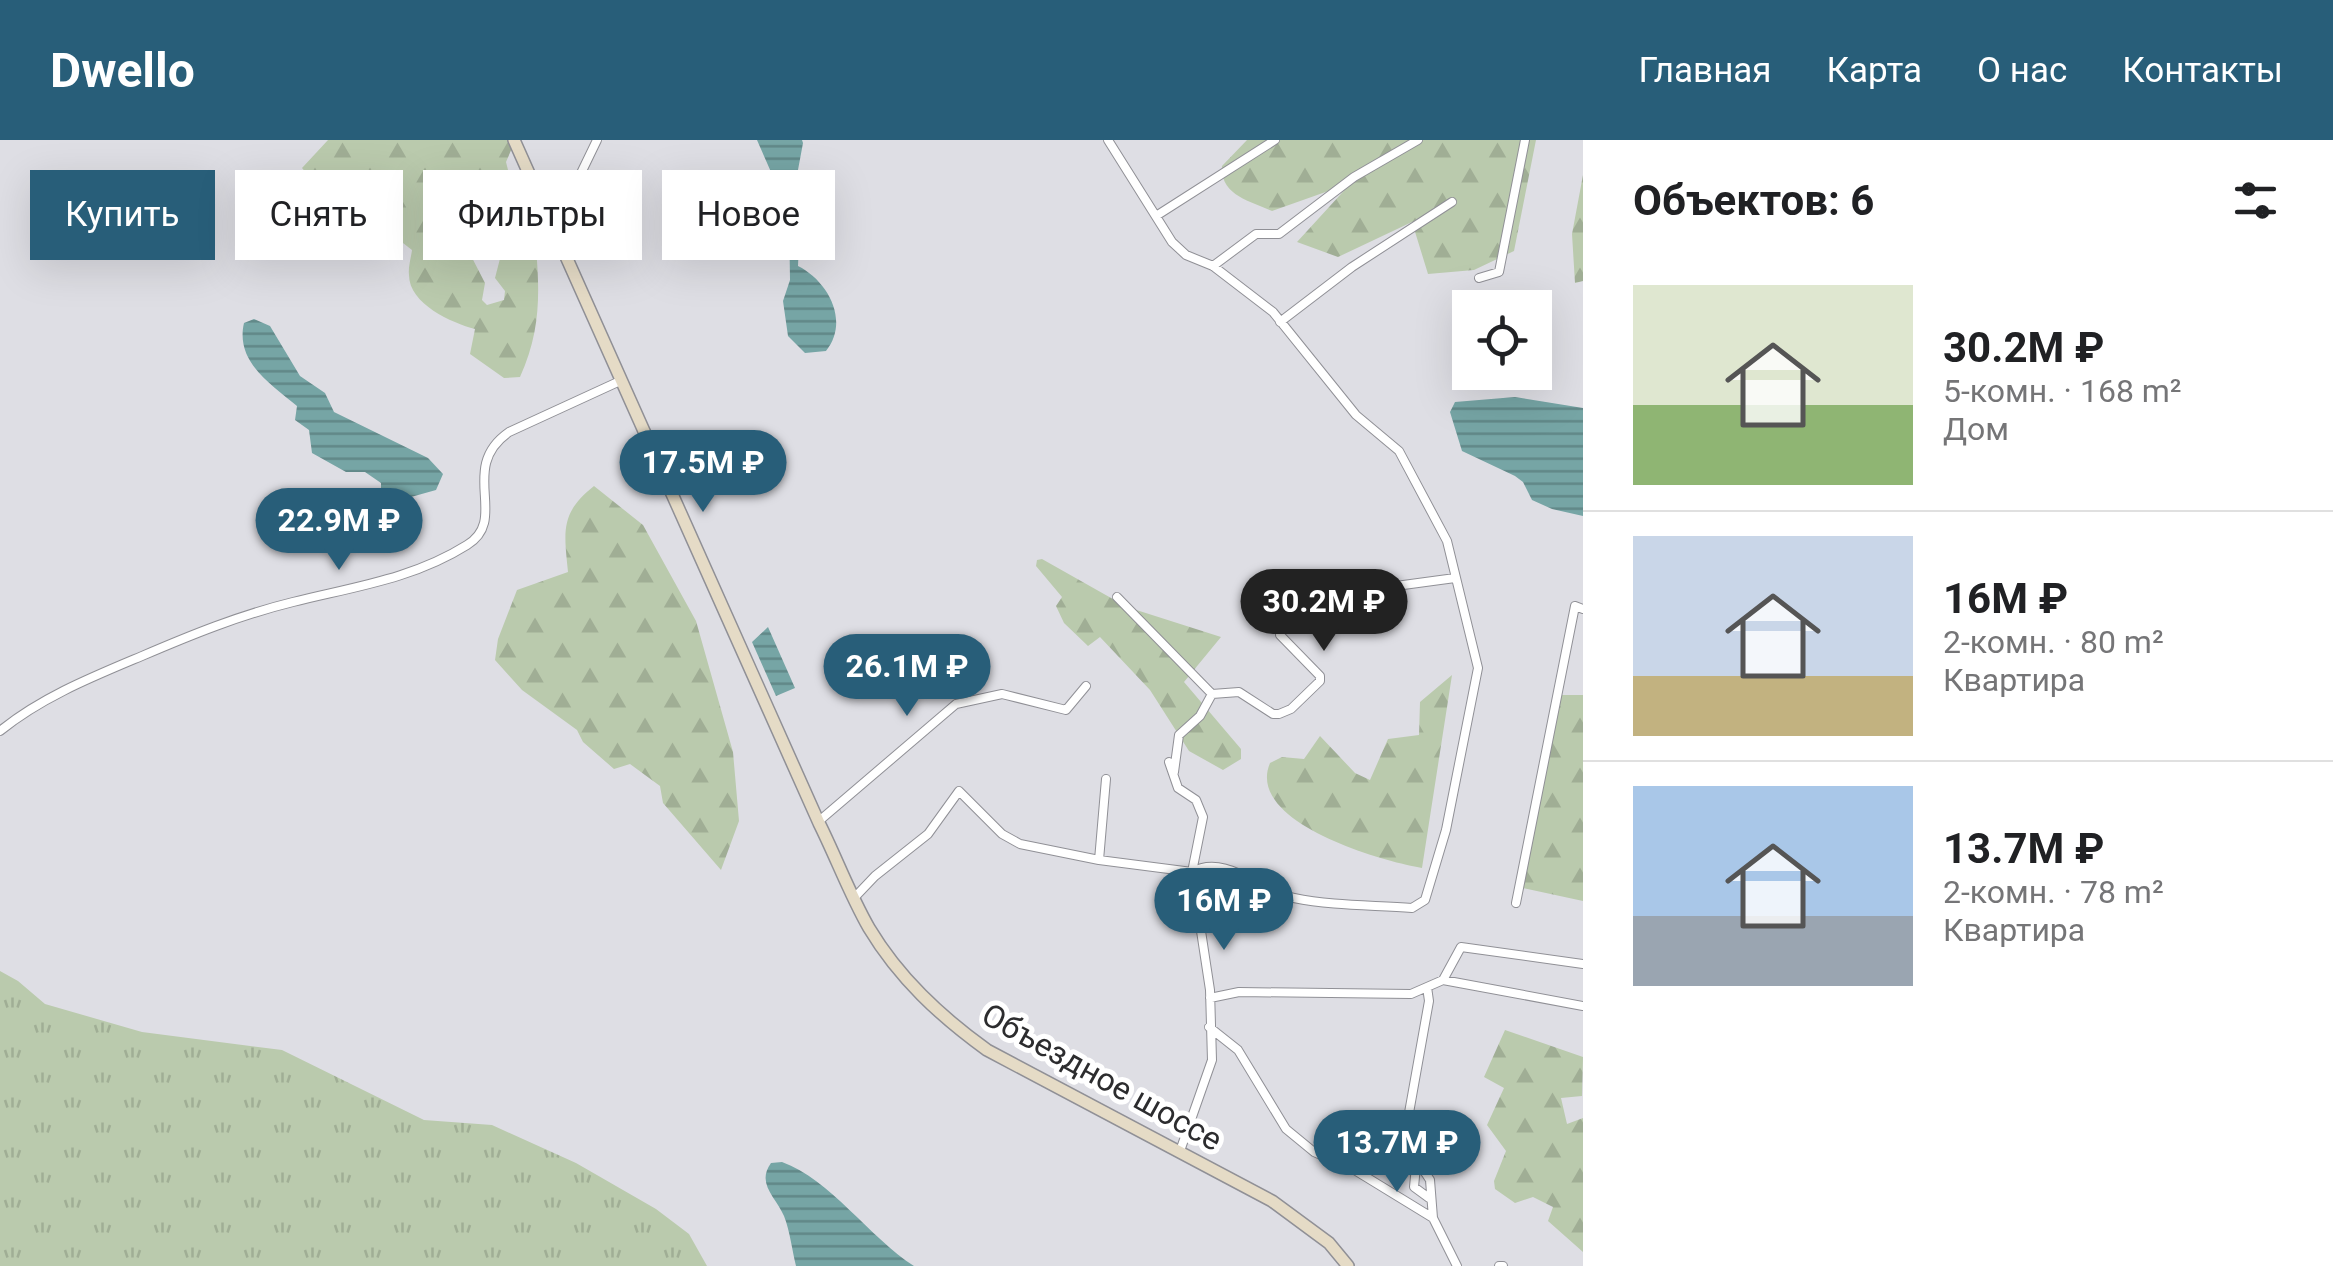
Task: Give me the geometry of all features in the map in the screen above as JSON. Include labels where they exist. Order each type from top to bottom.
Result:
[{"type":"main road","name":"Объездное шоссе","points":[[514,140],[527,170]]},
{"type":"main road","name":"Объездное шоссе","points":[[567,260],[868,926],[917,993],[950,1024],[987,1050],[1272,1201],[1329,1243],[1348,1266]]},
{"type":"street","points":[[583,170],[597,140]]},
{"type":"street","points":[[855,898],[875,876],[928,834],[958,791],[1002,834],[1020,844],[1192,872],[1204,865],[1226,868],[1292,898],[1412,908],[1425,900],[1446,830],[1478,668],[1447,541],[1399,452],[1356,415],[1272,312],[1213,266],[1186,255],[1172,242],[1108,140]]},
{"type":"street","points":[[1156,216],[1275,140]]},
{"type":"street","points":[[1213,266],[1256,234],[1280,234],[1354,178],[1418,140]]},
{"type":"street","points":[[1479,278],[1499,272],[1525,140]]},
{"type":"street","points":[[1280,322],[1352,268],[1452,202]]},
{"type":"street","points":[[0,731],[28,709],[92,677],[227,620],[382,582],[416,571],[470,544],[481,533],[486,518],[483,473],[493,443],[620,381]]},
{"type":"street","points":[[1212,694],[1234,691],[1272,714],[1284,712],[1320,682],[1320,676],[1280,635],[1282,623],[1359,591],[1455,578]]},
{"type":"street","points":[[1117,597],[1212,694]]},
{"type":"street","points":[[1516,903],[1576,606],[1583,609]]},
{"type":"street","points":[[818,821],[956,704],[1002,694],[1066,710],[1086,686]]},
{"type":"street","points":[[1174,775],[1180,735],[1200,716],[1212,694]]},
{"type":"street","points":[[1169,762],[1178,788],[1196,800],[1203,816],[1192,872],[1210,998],[1212,1060],[1180,1152]]},
{"type":"street","points":[[1100,860],[1106,779]]},
{"type":"street","points":[[1443,980],[1462,947],[1583,964]]},
{"type":"street","points":[[1210,998],[1239,992],[1411,994],[1443,980],[1583,1006]]},
{"type":"street","points":[[1427,987],[1429,1002],[1407,1124],[1416,1166],[1414,1187],[1429,1198]]},
{"type":"street","points":[[1209,1028],[1238,1050],[1286,1129],[1314,1152],[1353,1169],[1433,1218]]},
{"type":"street","points":[[1416,1166],[1430,1180],[1433,1218],[1457,1266]]},
{"type":"green space","points":[[328,140],[508,140],[512,148],[506,162],[508,170],[423,170],[423,260],[473,260],[485,283],[482,300],[487,305],[504,300],[505,291],[495,278],[500,260],[537,260],[534,335],[520,377],[504,378],[470,354],[475,329],[444,317],[416,295],[409,275],[412,250],[403,243],[403,170],[302,168]]},
{"type":"green space","points":[[1247,140],[1536,140],[1514,251],[1474,270],[1428,274],[1412,222],[1338,257],[1297,242],[1351,183],[1272,211],[1255,204],[1231,190],[1223,176],[1222,166]]},
{"type":"green space","points":[[1583,175],[1583,281],[1575,283],[1572,234]]},
{"type":"green space","points":[[594,486],[643,525],[696,621],[733,752],[739,821],[721,870],[663,803],[660,786],[630,764],[614,769],[583,742],[577,730],[522,690],[495,660],[498,639],[517,590],[568,572],[570,514]]},
{"type":"green space","points":[[1042,559],[1127,607],[1221,637],[1184,682],[1241,749],[1241,759],[1223,770],[1189,751],[1150,690],[1100,637],[1088,646],[1064,623],[1056,606],[1062,597],[1036,566],[1037,560]]},
{"type":"green space","points":[[1452,675],[1422,868],[1377,857],[1321,835],[1277,803],[1268,784],[1270,763],[1282,757],[1304,759],[1320,736],[1355,773],[1370,780],[1388,739],[1419,735],[1420,702]]},
{"type":"green space","points":[[1561,695],[1583,695],[1583,901],[1523,888]]},
{"type":"green space","points":[[0,971],[45,1004],[142,1032],[282,1050],[424,1120],[492,1125],[576,1163],[656,1209],[689,1234],[707,1266],[0,1266]]},
{"type":"green space","points":[[1505,1030],[1583,1057],[1582,1096],[1561,1098],[1567,1124],[1583,1118],[1583,1252],[1548,1221],[1553,1207],[1533,1197],[1515,1203],[1495,1189],[1494,1181],[1506,1151],[1487,1125],[1504,1088],[1484,1077]]},
{"type":"water","points":[[757,140],[802,140],[798,170],[770,170]]},
{"type":"water","points":[[790,260],[798,260],[798,266],[818,281],[832,303],[836,327],[826,351],[805,353],[788,336],[783,301],[790,280]]},
{"type":"water","points":[[254,319],[270,326],[300,376],[325,393],[334,412],[428,458],[443,474],[436,490],[393,502],[381,493],[381,483],[365,472],[346,472],[312,453],[309,430],[295,420],[297,406],[250,361],[243,337],[244,323]]},
{"type":"water","points":[[1515,397],[1583,408],[1583,516],[1532,500],[1523,482],[1515,476],[1462,451],[1450,412],[1455,402]]},
{"type":"water","points":[[768,627],[795,688],[776,696],[752,642]]},
{"type":"water","points":[[782,1162],[817,1181],[914,1266],[796,1266],[784,1216],[766,1184],[771,1163]]}]
